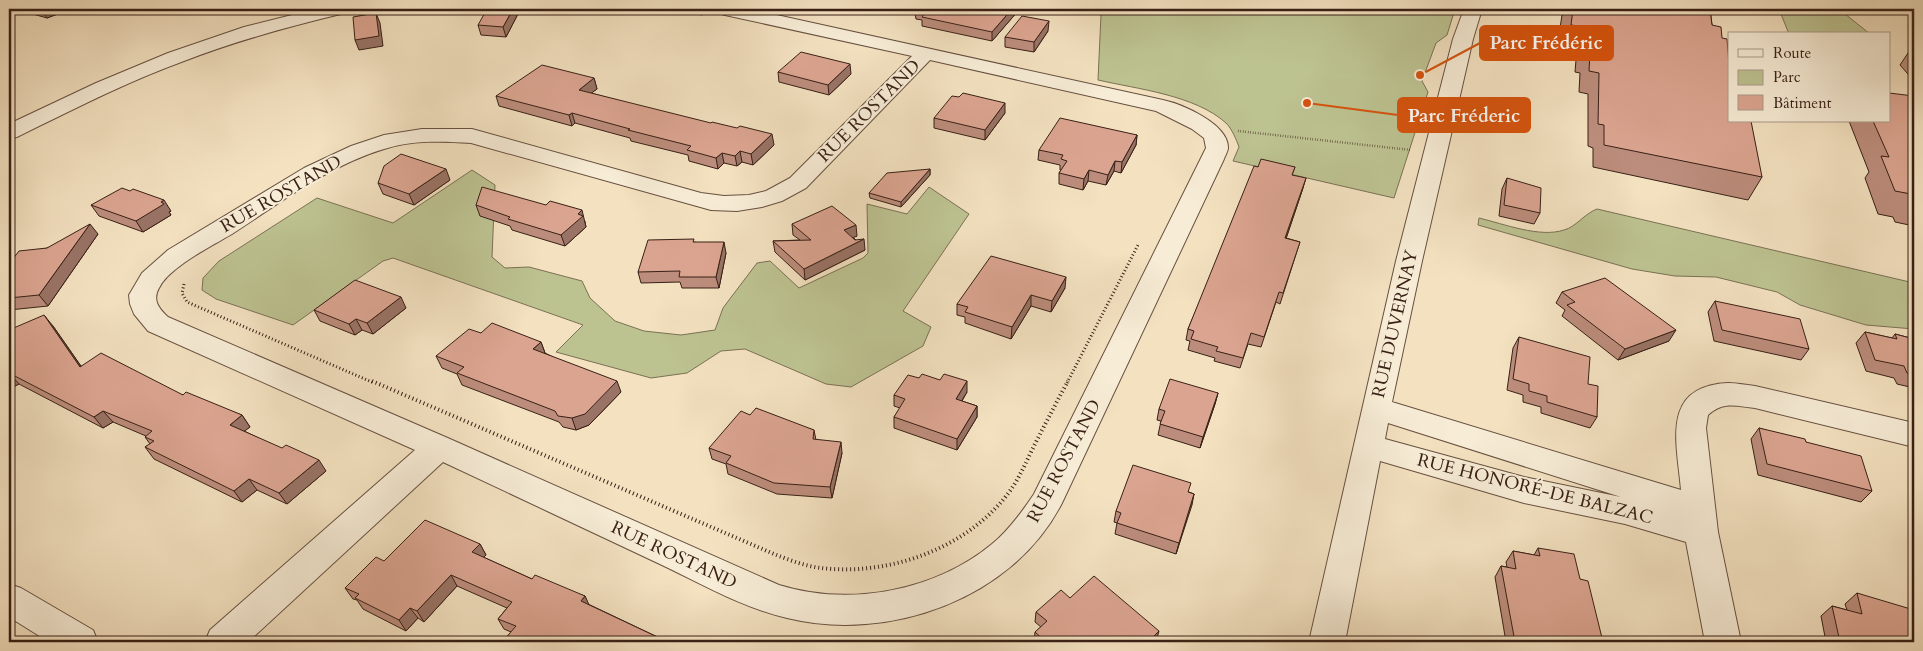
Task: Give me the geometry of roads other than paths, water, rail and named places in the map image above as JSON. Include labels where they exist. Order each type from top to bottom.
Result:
[{"type":"street","points":[[9,132],[123,79],[198,49],[268,26],[338,9]]},
{"type":"street","name":"RUE ROSTAND","points":[[725,9],[926,53],[1163,106],[1205,128],[1214,135],[1218,148],[1046,503],[1026,532],[1002,555],[953,586],[919,598],[879,608],[831,610],[786,603],[740,586],[439,447],[158,324],[146,315],[141,301],[144,288],[158,272],[178,256],[320,168],[368,148],[402,139],[450,134],[472,136],[698,200],[718,204],[740,205],[760,201],[782,193],[798,183],[926,53]]},
{"type":"street","name":"RUE DUVERNAY","points":[[1327,642],[1376,408],[1463,39],[1473,9]]},
{"type":"street","points":[[1723,642],[1700,520],[1691,428],[1693,410],[1707,398],[1728,394],[1755,397],[1914,435]]},
{"type":"street","name":"RUE HONORÉ-DE BALZAC","points":[[1376,408],[1700,520]]},
{"type":"street","name":"RUE HONORÉ-DE BALZAC","points":[[1368,446],[1524,490],[1625,511],[1700,520]]},
{"type":"street","points":[[223,642],[439,447]]},
{"type":"street","points":[[9,599],[80,642]]},
{"type":"place","name":"Parc Frédéric","points":[[1420,75]]},
{"type":"place","name":"Parc Fréderic","points":[[1307,103]]}]
